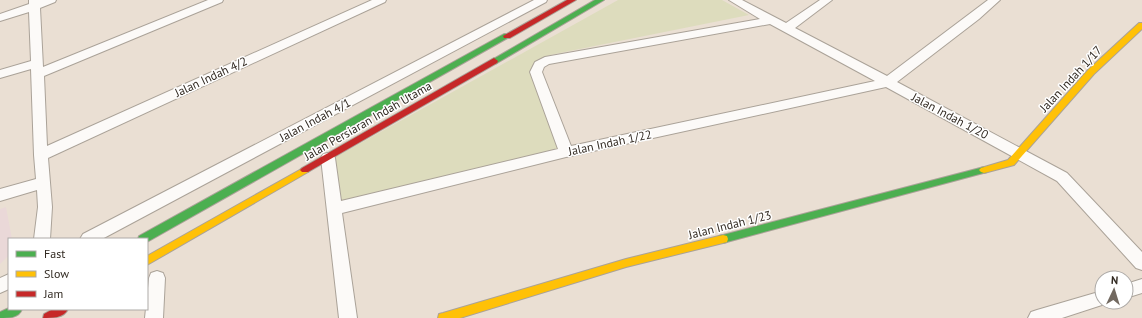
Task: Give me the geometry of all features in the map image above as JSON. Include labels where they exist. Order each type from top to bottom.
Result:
[{"type":"main road","name":"Jalan Persiaran Indah Utama","points":[[145,238],[572,0]]},
{"type":"main road","name":"Jalan Persiaran Indah Utama","points":[[148,260],[600,0]]},
{"type":"main road","name":"Jalan Indah 1/17","points":[[1020,153],[1090,72],[1142,25]]},
{"type":"main road","name":"Jalan Indah 1/23","points":[[442,318],[626,263],[802,219],[1011,163],[1020,153]]},
{"type":"main road","points":[[0,318],[15,310]]},
{"type":"main road","points":[[48,318],[62,310]]},
{"type":"street","points":[[0,18],[34,3],[52,0]]},
{"type":"street","points":[[0,74],[37,69],[218,0]]},
{"type":"street","name":"Jalan Indah 4/2","points":[[40,154],[381,0]]},
{"type":"street","name":"Jalan Indah 4/1","points":[[90,238],[542,0]]},
{"type":"street","name":"Jalan Indah 1/20","points":[[734,0],[1062,177],[1142,263]]},
{"type":"street","points":[[787,28],[827,0]]},
{"type":"street","points":[[888,82],[975,17],[995,0]]},
{"type":"street","points":[[34,3],[40,154],[44,182],[42,238]]},
{"type":"street","points":[[566,152],[536,72],[539,65],[544,61],[552,58],[772,20]]},
{"type":"street","name":"Jalan Indah 1/22","points":[[334,209],[566,152],[888,82]]},
{"type":"street","points":[[328,158],[348,318]]},
{"type":"street","points":[[0,195],[44,182]]},
{"type":"street","points":[[154,318],[158,278]]},
{"type":"street","points":[[1037,318],[1094,300]]},
{"type":"shaded area","points":[[6,207],[12,238],[8,238],[8,256],[0,264],[0,209]]},
{"type":"green space","points":[[618,0],[722,0],[749,15],[550,55],[537,60],[531,72],[559,150],[338,203],[332,159]]},
{"type":"traffic: fast","points":[[494,61],[600,0]]},
{"type":"traffic: fast","points":[[145,238],[507,36]]},
{"type":"traffic: fast","points":[[723,239],[984,170]]},
{"type":"traffic: fast","points":[[0,318],[15,310]]},
{"type":"traffic: slow","points":[[984,170],[1011,163],[1091,72],[1142,25]]},
{"type":"traffic: slow","points":[[148,260],[305,170]]},
{"type":"traffic: slow","points":[[443,318],[626,263],[723,239]]},
{"type":"traffic: jam","points":[[507,36],[572,0]]},
{"type":"traffic: jam","points":[[305,170],[494,61]]},
{"type":"traffic: jam","points":[[48,318],[61,310]]}]
